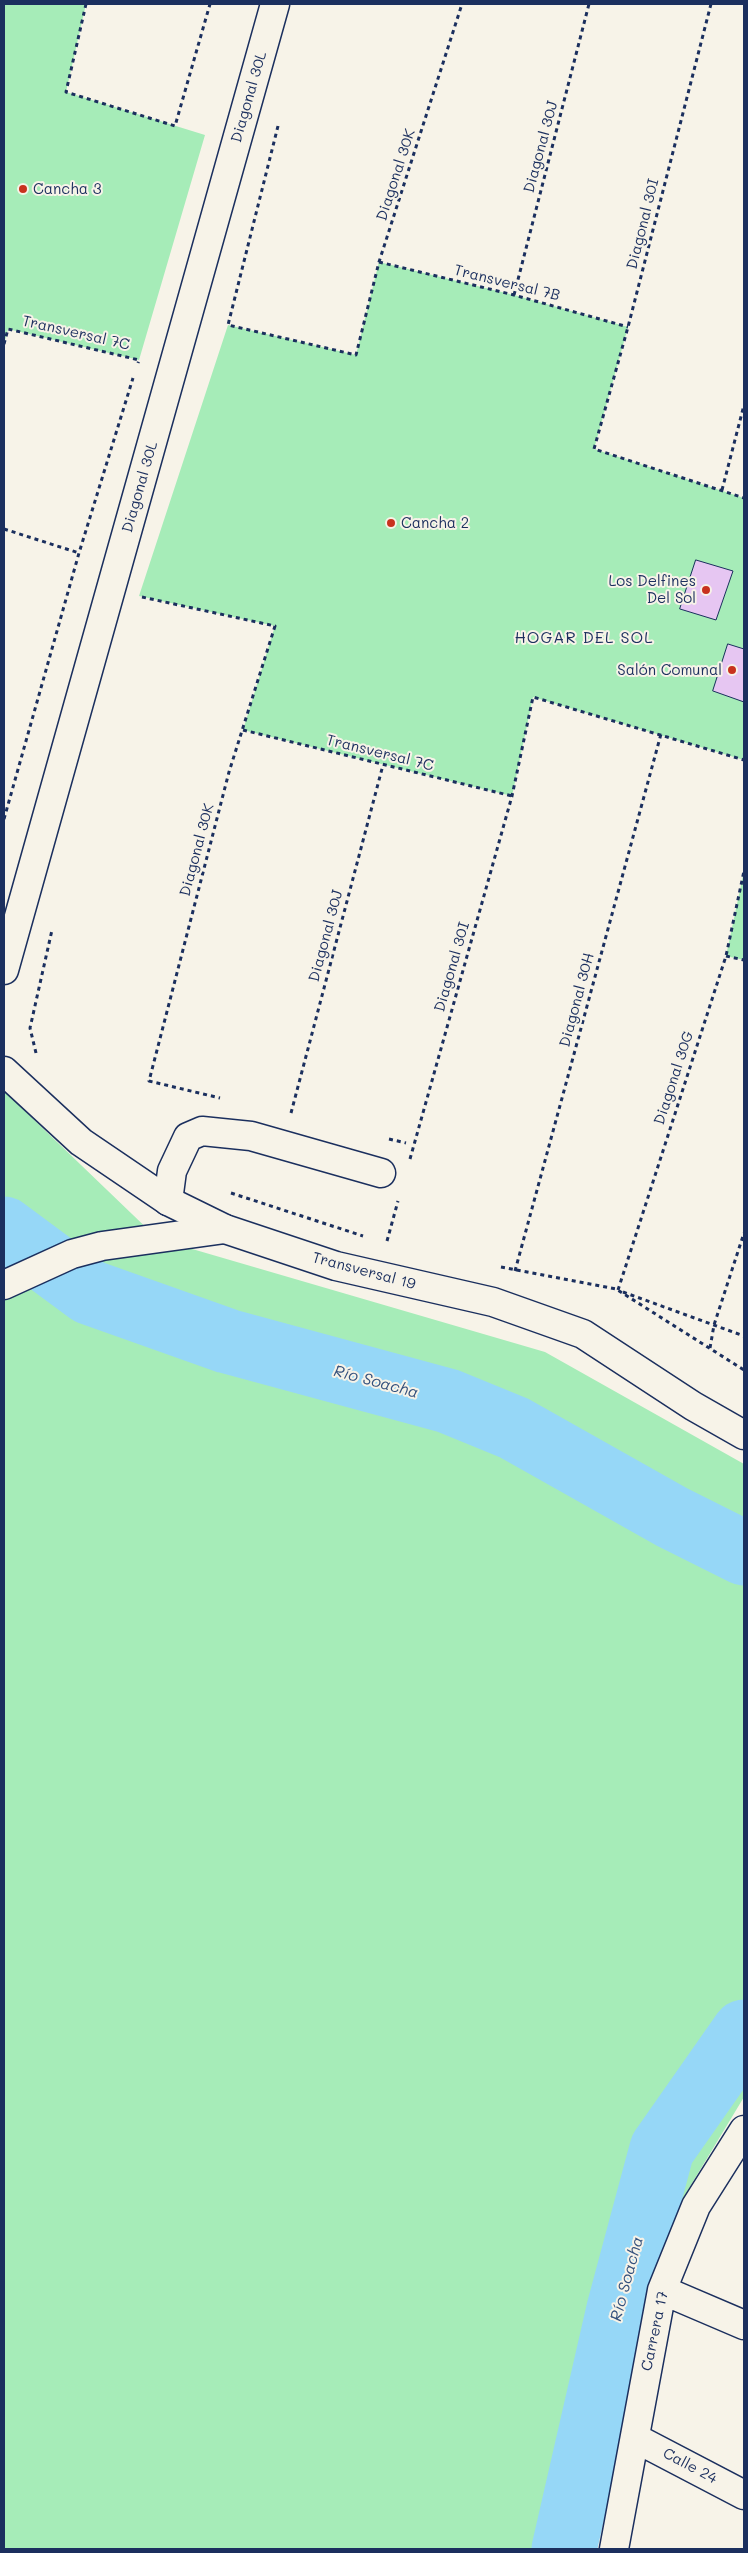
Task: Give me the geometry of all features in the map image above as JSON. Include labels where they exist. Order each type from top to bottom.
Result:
[{"type":"main road","name":"Diagonal 30L","points":[[4,970],[275,4]]},
{"type":"main road","name":"Transversal 19","points":[[4,1071],[81,1142],[168,1201],[225,1229],[336,1266],[493,1302],[583,1334],[693,1406],[744,1435]]},
{"type":"main road","points":[[168,1201],[172,1171],[188,1137],[202,1131],[251,1136],[381,1173]]},
{"type":"main road","points":[[4,1285],[72,1254],[102,1246],[225,1229]]},
{"type":"main road","name":"Carrera 17","points":[[614,2549],[662,2290],[696,2206],[744,2132]]},
{"type":"main road","points":[[662,2290],[744,2325]]},
{"type":"main road","name":"Calle 24","points":[[635,2438],[744,2495]]},
{"type":"path","points":[[86,4],[66,92],[175,126],[210,4]]},
{"type":"path","name":"Diagonal 30K","points":[[280,117],[228,325],[356,355],[380,262],[462,4]]},
{"type":"path","name":"Diagonal 30J","points":[[514,295],[590,4]]},
{"type":"path","name":"Diagonal 30I","points":[[711,4],[628,327],[594,449],[722,490]]},
{"type":"path","name":"Transversal 7B","points":[[380,262],[514,295],[628,327]]},
{"type":"path","name":"Transversal 7C","points":[[4,344],[8,329],[139,360],[79,553]]},
{"type":"path","points":[[744,405],[722,490],[744,498]]},
{"type":"path","points":[[4,529],[79,553],[4,819]]},
{"type":"path","name":"Diagonal 30K","points":[[139,596],[275,626],[229,772],[149,1082]]},
{"type":"path","name":"Diagonal 30I","points":[[408,1166],[512,796],[533,697],[661,734]]},
{"type":"path","name":"Transversal 7C","points":[[242,730],[512,796]]},
{"type":"path","points":[[661,734],[744,760]]},
{"type":"path","name":"Diagonal 30H","points":[[515,1271],[661,734]]},
{"type":"path","name":"Diagonal 30J","points":[[290,1114],[383,765]]},
{"type":"path","name":"Diagonal 30G","points":[[616,1289],[726,956],[744,871]]},
{"type":"path","points":[[726,956],[744,960]]},
{"type":"path","points":[[30,1028],[35,1053],[42,1060]]},
{"type":"path","points":[[228,1192],[369,1237]]},
{"type":"path","points":[[387,1241],[400,1194]]},
{"type":"path","points":[[710,1348],[714,1325],[744,1234]]},
{"type":"path","points":[[378,1239],[396,1243]]},
{"type":"path","points":[[496,1267],[616,1289],[744,1336]]},
{"type":"path","points":[[616,1289],[744,1370]]},
{"type":"green space","points":[[4,4],[86,4],[66,92],[205,135],[139,360],[8,329],[4,344]]},
{"type":"green space","points":[[379,262],[514,295],[628,327],[594,449],[744,498],[744,760],[533,697],[512,796],[243,730],[275,626],[139,596],[228,325],[356,355]]},
{"type":"green space","points":[[744,871],[744,960],[726,956]]},
{"type":"green space","points":[[4,1091],[158,1239],[545,1352],[744,1464],[744,2097],[662,2233],[592,2549],[4,2549]]},
{"type":"building","name":"Los Delfines Del Sol","points":[[696,560],[733,571],[716,620],[680,609]]},
{"type":"building","name":"Salón Comunal","points":[[728,644],[744,649],[744,702],[713,691]]},
{"type":"waterway","name":"Río Soacha","points":[[4,1229],[89,1292],[227,1341],[448,1401],[514,1428],[672,1517],[744,1553]]},
{"type":"waterway","name":"Río Soacha","points":[[564,2549],[619,2309],[662,2149],[744,2032]]},
{"type":"place","name":"Cancha 3","points":[[23,189]]},
{"type":"place","name":"Cancha 2","points":[[391,523]]},
{"type":"place","name":"Los Delfines Del Sol","points":[[706,590]]},
{"type":"place","name":"Salón Comunal","points":[[732,670]]},
{"type":"district","name":"HOGAR DEL SOL","points":[[584,638]]}]
